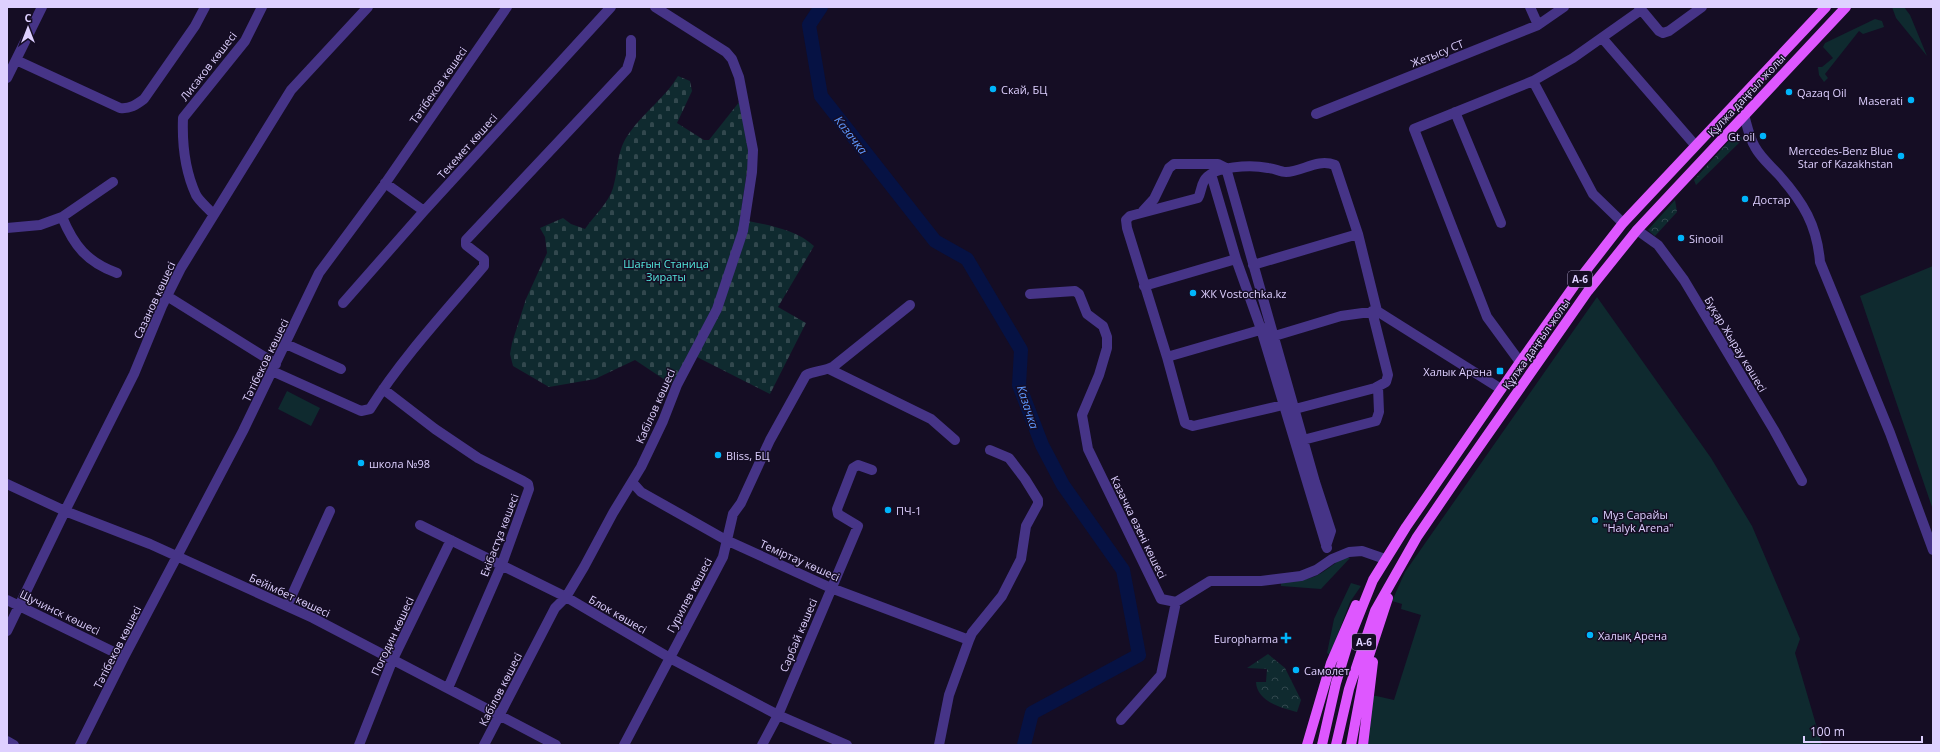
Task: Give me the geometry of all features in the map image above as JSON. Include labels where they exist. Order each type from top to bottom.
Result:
[{"type":"main road","name":"Құлжа даңғыл жолы","points":[[1322,745],[1336,683],[1349,640],[1372,580],[1501,389],[1574,286],[1623,223],[1826,7]]},
{"type":"main road","name":"Құлжа даңғыл жолы","points":[[1336,745],[1349,689],[1375,611],[1417,537],[1458,477],[1588,292],[1637,230],[1846,7]]},
{"type":"main road","points":[[1351,745],[1366,665],[1401,564]]},
{"type":"main road","points":[[1307,745],[1325,680],[1344,630],[1358,602],[1372,580]]},
{"type":"main road","points":[[1363,745],[1368,694],[1384,611]]},
{"type":"street","points":[[7,78],[42,7]]},
{"type":"street","points":[[16,60],[120,108],[127,109],[144,99],[195,26],[205,7]]},
{"type":"street","name":"Лисаков көшесі","points":[[213,214],[197,196],[186,167],[182,135],[183,118],[245,40],[262,7]]},
{"type":"street","name":"Сазанов көшесі","points":[[7,631],[134,374],[167,296],[181,268],[291,90],[368,7]]},
{"type":"street","name":"Тәтібеков көшесі","points":[[80,745],[124,657],[243,431],[319,273],[385,183],[507,7]]},
{"type":"street","name":"Текемет көшесі","points":[[343,303],[424,211],[611,7]]},
{"type":"street","name":"Кабілов көшесі","points":[[484,745],[555,608],[566,597],[632,482],[663,421],[677,384],[717,309],[743,231],[752,172],[753,150],[739,77],[732,59],[726,52],[655,7]]},
{"type":"street","points":[[1530,7],[1538,24]]},
{"type":"street","name":"Жетысу СТ","points":[[1316,114],[1538,24],[1564,7]]},
{"type":"street","points":[[1520,362],[1487,317],[1414,129],[1533,81],[1603,39],[1640,9],[1659,31],[1663,33],[1669,31],[1702,7]]},
{"type":"street","points":[[1603,39],[1695,145]]},
{"type":"street","points":[[167,296],[274,367],[364,412],[370,409],[383,390],[484,266],[484,260],[466,245],[466,240],[626,69],[631,56],[631,40]]},
{"type":"street","points":[[1533,81],[1593,194],[1623,223]]},
{"type":"street","points":[[1455,112],[1501,223]]},
{"type":"street","points":[[1744,115],[1754,146],[1766,163],[1778,174],[1804,206],[1818,242],[1820,262],[1890,433],[1933,550]]},
{"type":"street","points":[[1283,405],[1189,426],[1185,423],[1167,357],[1127,228],[1126,220],[1130,216],[1140,212],[1198,198],[1204,181],[1211,174],[1226,168],[1268,168],[1287,172],[1312,164],[1329,163],[1334,165],[1358,234],[1388,375],[1386,382],[1378,387],[1295,409]]},
{"type":"street","points":[[1140,212],[1154,200],[1169,168],[1174,164],[1218,164],[1226,168],[1253,265],[1283,405],[1326,546],[1332,559]]},
{"type":"street","points":[[1211,174],[1236,259],[1268,333],[1295,409],[1331,531],[1326,546]]},
{"type":"street","points":[[7,228],[40,225],[62,217],[113,182]]},
{"type":"street","points":[[385,183],[424,211]]},
{"type":"street","points":[[62,217],[76,245],[85,255],[100,267],[117,273]]},
{"type":"street","name":"Бұқар Жырау көшесі","points":[[1637,230],[1658,246],[1684,280],[1774,430],[1802,481]]},
{"type":"street","points":[[1253,265],[1358,234]]},
{"type":"street","points":[[1144,286],[1236,259]]},
{"type":"street","name":"Казачка өзені көшесі","points":[[1030,294],[1075,291],[1079,294],[1087,314],[1103,326],[1107,337],[1107,348],[1099,375],[1082,415],[1088,449],[1161,599],[1176,602]]},
{"type":"street","name":"Гурилев көшесі","points":[[624,745],[723,557],[733,514],[740,503],[770,440],[806,375],[816,370],[828,369],[910,305]]},
{"type":"street","points":[[1167,357],[1341,316],[1375,311],[1501,389]]},
{"type":"street","points":[[286,344],[341,369]]},
{"type":"street","points":[[828,369],[931,419],[955,440]]},
{"type":"street","points":[[1303,440],[1376,421],[1379,412],[1378,387]]},
{"type":"street","name":"Екібастұз көшесі","points":[[383,390],[435,429],[478,458],[528,484],[529,489],[502,564],[448,688]]},
{"type":"street","points":[[939,745],[949,695],[969,640],[972,633],[1002,596],[1021,559],[1026,526],[1038,504],[1038,500],[1025,479],[1009,458],[990,450]]},
{"type":"street","name":"Сарбай көшесі","points":[[762,745],[778,715],[830,588],[858,526],[838,514],[837,509],[853,468],[858,465],[872,470]]},
{"type":"street","name":"Теміртау көшесі","points":[[632,482],[641,492],[726,540],[830,588],[969,640]]},
{"type":"street","name":"Бейімбет көшесі","points":[[7,484],[65,511],[150,544],[287,606],[393,659],[556,745]]},
{"type":"street","points":[[287,606],[330,511]]},
{"type":"street","name":"Блок көшесі","points":[[420,525],[502,564],[566,597],[670,658],[778,715],[847,745]]},
{"type":"street","name":"Погодин көшесі","points":[[359,745],[393,659],[451,540]]},
{"type":"street","points":[[1121,720],[1162,675],[1176,602],[1210,582],[1261,581],[1301,576],[1316,570],[1332,559],[1350,552],[1362,551],[1385,559]]},
{"type":"street","name":"Щучинск көшесі","points":[[7,600],[124,657]]},
{"type":"street","points":[[7,742],[14,745]]},
{"type":"green space","points":[[1892,7],[1904,7],[1910,15],[1927,56],[1896,18]]},
{"type":"green space","points":[[1875,19],[1882,21],[1884,27],[1863,34],[1859,31],[1825,74],[1828,78],[1824,82],[1819,75],[1818,67],[1822,67],[1833,58],[1823,47],[1825,43]]},
{"type":"green space","name":"Шағын Станица Зираты","points":[[678,76],[690,81],[692,91],[677,123],[704,140],[709,140],[740,101],[749,157],[740,219],[769,225],[788,231],[798,235],[814,246],[778,307],[806,323],[770,394],[695,356],[690,357],[671,384],[635,360],[595,379],[549,387],[513,366],[510,354],[526,299],[547,253],[545,237],[540,228],[563,218],[571,224],[585,229],[605,204],[611,193],[615,181],[620,152],[625,139],[673,84]]},
{"type":"green space","points":[[1737,132],[1743,139],[1696,185],[1694,180]]},
{"type":"green space","points":[[1675,200],[1677,212],[1655,236],[1648,230]]},
{"type":"green space","points":[[1933,266],[1933,510],[1860,296]]},
{"type":"green space","name":"Мұз Сарайы \"Halyk Arena\"","points":[[1597,297],[1711,458],[1752,526],[1800,639],[1795,653],[1822,745],[1366,745],[1372,695],[1394,700],[1421,615],[1401,609],[1402,604],[1392,601],[1405,572]]},
{"type":"green space","points":[[287,391],[320,408],[311,426],[278,409]]},
{"type":"green space","points":[[1343,557],[1350,558],[1321,589],[1281,586],[1281,583],[1308,579],[1315,576]]},
{"type":"green space","points":[[1351,583],[1361,586],[1350,602],[1330,655],[1327,653],[1334,619]]},
{"type":"green space","points":[[1268,654],[1285,668],[1301,700],[1297,712],[1271,703],[1261,695],[1257,689],[1256,682],[1266,682],[1267,669],[1247,668]]},
{"type":"waterway","name":"Казачка","points":[[821,7],[809,25],[821,96],[935,241],[967,259],[1021,350],[1019,385],[1042,445],[1063,485],[1123,570],[1139,655],[1032,713],[1024,745]]},
{"type":"place","name":"Скай, БЦ","points":[[993,89]]},
{"type":"place","name":"Qazaq Oil","points":[[1789,92]]},
{"type":"place","name":"Maserati","points":[[1911,100]]},
{"type":"place","name":"Gt oil","points":[[1763,136]]},
{"type":"place","name":"Mercedes-Benz Blue Star of Kazakhstan","points":[[1901,156]]},
{"type":"place","name":"Достар","points":[[1745,199]]},
{"type":"place","name":"Sinooil","points":[[1681,238]]},
{"type":"place","name":"ЖК Vostochka.kz","points":[[1193,293]]},
{"type":"place","name":"Халык Арена","points":[[1500,371]]},
{"type":"place","name":"Bliss, БЦ","points":[[718,455]]},
{"type":"place","name":"школа №98","points":[[361,463]]},
{"type":"place","name":"ПЧ-1","points":[[888,510]]},
{"type":"place","name":"Мұз Сарайы \"Halyk Arena\"","points":[[1595,520]]},
{"type":"place","name":"Халық Арена","points":[[1590,635]]},
{"type":"place","name":"Europharma","points":[[1286,638]]},
{"type":"place","name":"Самолет","points":[[1296,670]]}]
